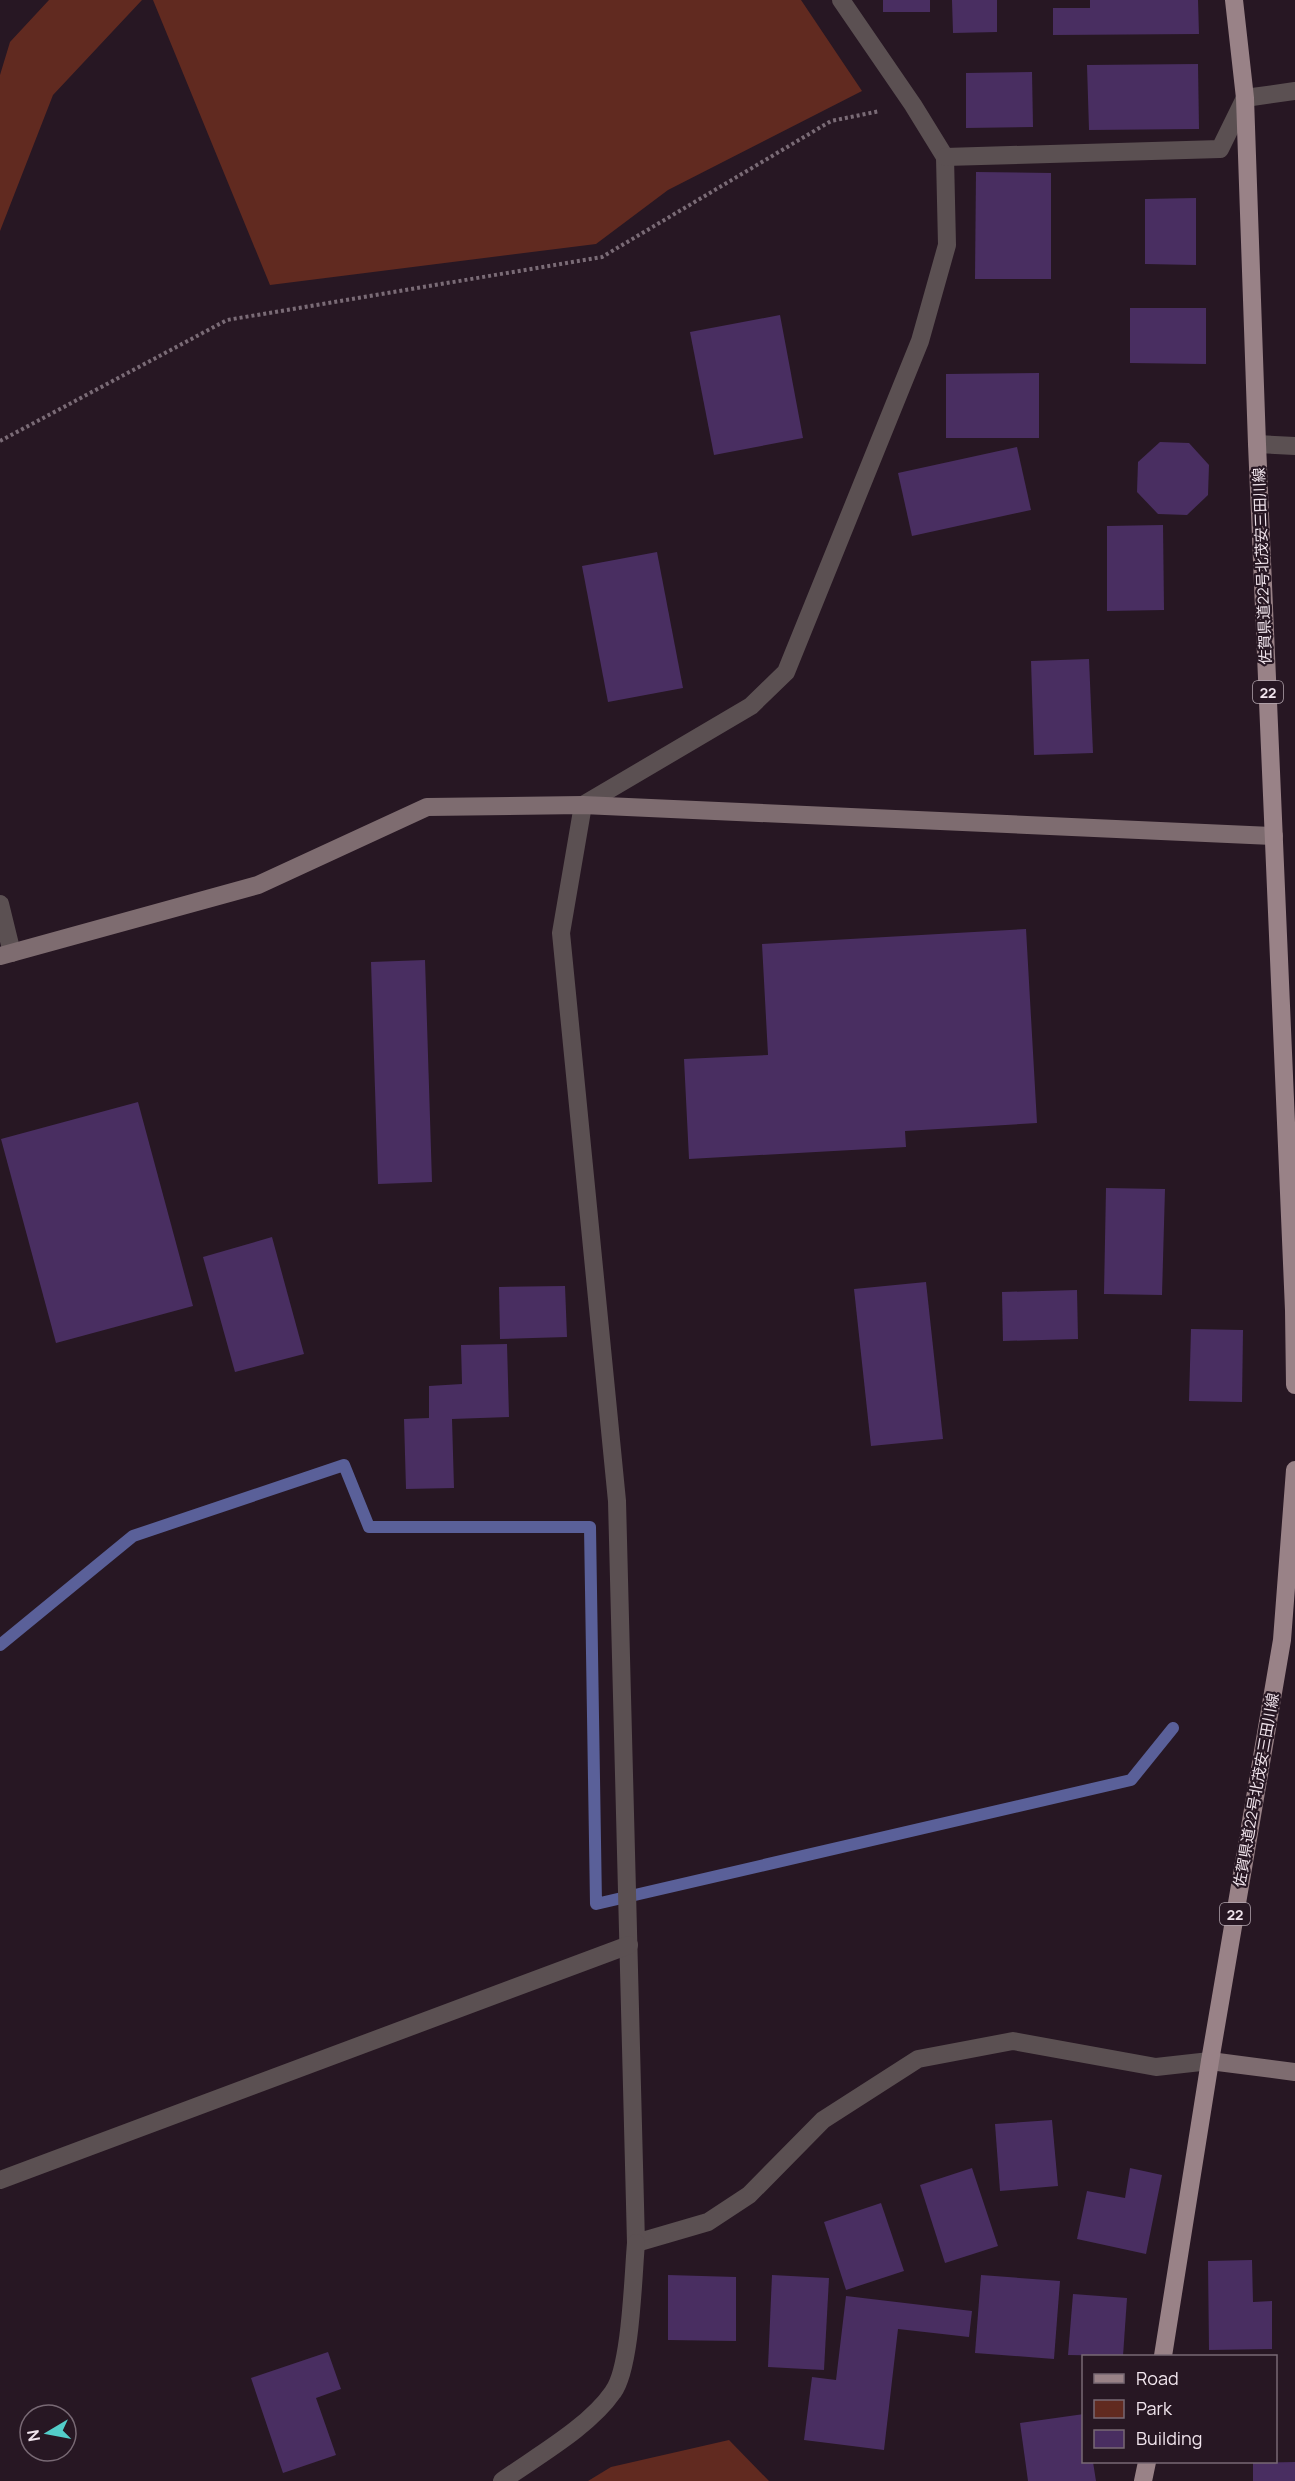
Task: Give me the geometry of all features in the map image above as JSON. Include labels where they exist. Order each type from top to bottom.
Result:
[{"type":"main road","name":"佐賀県道22号北茂安三田川線","points":[[1234,0],[1245,98],[1274,836],[1289,1057],[1295,1384]]},
{"type":"main road","name":"佐賀県道22号北茂安三田川線","points":[[1163,2355],[1210,2061],[1282,1640],[1295,1470]]},
{"type":"main road","points":[[1143,2481],[1147,2463]]},
{"type":"street","points":[[502,2481],[592,2416],[615,2391],[626,2357],[636,2243],[617,1501],[561,933],[583,805],[751,706],[786,672],[920,341],[947,245],[945,157],[913,105],[841,0]]},
{"type":"street","points":[[945,157],[1220,149],[1245,98],[1295,91]]},
{"type":"street","points":[[1257,444],[1295,446]]},
{"type":"street","points":[[0,904],[6,955],[258,885],[427,807],[583,805],[1274,836]]},
{"type":"street","points":[[0,2180],[629,1945]]},
{"type":"street","points":[[636,2243],[708,2222],[749,2195],[823,2120],[918,2059],[1013,2041],[1156,2067],[1210,2061],[1295,2072]]},
{"type":"path","points":[[0,441],[228,320],[602,257],[831,122],[913,105]]},
{"type":"green space","points":[[49,0],[142,0],[53,95],[0,231],[0,75],[10,42]]},
{"type":"green space","points":[[153,0],[801,0],[862,91],[668,190],[596,244],[270,285]]},
{"type":"green space","points":[[729,2440],[769,2481],[588,2481],[611,2467]]},
{"type":"building","points":[[883,0],[930,0],[930,12],[883,12]]},
{"type":"building","points":[[952,0],[997,0],[997,32],[953,33]]},
{"type":"building","points":[[1090,0],[1198,0],[1199,34],[1053,35],[1053,8],[1090,8]]},
{"type":"building","points":[[1198,64],[1199,129],[1089,130],[1087,65]]},
{"type":"building","points":[[1032,72],[1033,127],[966,128],[966,73]]},
{"type":"building","points":[[976,172],[1051,173],[1051,279],[975,279]]},
{"type":"building","points":[[1196,198],[1196,265],[1145,264],[1145,199]]},
{"type":"building","points":[[1130,308],[1206,308],[1206,364],[1130,363]]},
{"type":"building","points":[[780,315],[803,438],[714,455],[690,332]]},
{"type":"building","points":[[1039,373],[1039,438],[946,438],[946,374]]},
{"type":"building","points":[[1160,442],[1189,443],[1209,465],[1208,495],[1187,515],[1158,514],[1137,492],[1138,462]]},
{"type":"building","points":[[1017,447],[1031,510],[912,536],[898,473]]},
{"type":"building","points":[[1163,525],[1164,610],[1107,611],[1107,526]]},
{"type":"building","points":[[657,552],[683,688],[608,702],[582,566]]},
{"type":"building","points":[[1089,659],[1093,753],[1034,755],[1031,661]]},
{"type":"building","points":[[1026,929],[1037,1123],[905,1131],[906,1147],[689,1159],[684,1059],[768,1055],[762,944]]},
{"type":"building","points":[[425,960],[432,1182],[378,1184],[371,962]]},
{"type":"building","points":[[138,1102],[193,1306],[56,1343],[1,1139]]},
{"type":"building","points":[[1106,1188],[1165,1189],[1162,1295],[1104,1294]]},
{"type":"building","points":[[272,1237],[304,1354],[235,1372],[203,1257]]},
{"type":"building","points":[[926,1282],[943,1439],[871,1446],[854,1289]]},
{"type":"building","points":[[565,1286],[567,1337],[500,1339],[499,1287]]},
{"type":"building","points":[[1077,1290],[1078,1339],[1003,1341],[1002,1292]]},
{"type":"building","points":[[1191,1329],[1243,1330],[1242,1402],[1189,1401]]},
{"type":"building","points":[[507,1344],[509,1417],[452,1419],[454,1488],[406,1489],[404,1419],[429,1418],[429,1386],[462,1384],[461,1345]]},
{"type":"building","points":[[1052,2120],[1058,2186],[1000,2191],[995,2124]]},
{"type":"building","points":[[972,2168],[998,2246],[945,2263],[920,2185]]},
{"type":"building","points":[[1130,2168],[1162,2175],[1146,2254],[1077,2239],[1087,2191],[1125,2198]]},
{"type":"building","points":[[881,2203],[904,2271],[846,2290],[824,2222]]},
{"type":"building","points":[[1252,2260],[1253,2302],[1272,2301],[1272,2349],[1209,2350],[1208,2261]]},
{"type":"building","points":[[668,2275],[736,2277],[736,2341],[668,2340]]},
{"type":"building","points":[[772,2275],[829,2278],[824,2370],[768,2367]]},
{"type":"building","points":[[981,2275],[1060,2281],[1054,2359],[975,2353]]},
{"type":"building","points":[[1073,2294],[1127,2298],[1123,2355],[1068,2355]]},
{"type":"building","points":[[846,2296],[972,2311],[969,2337],[898,2329],[884,2450],[804,2440],[812,2377],[836,2380]]},
{"type":"building","points":[[328,2352],[341,2389],[316,2398],[336,2455],[283,2473],[251,2378]]},
{"type":"building","points":[[1082,2414],[1082,2463],[1093,2463],[1096,2481],[1028,2481],[1020,2423]]},
{"type":"building","points":[[1295,2462],[1295,2481],[1253,2481],[1253,2463]]},
{"type":"waterway","points":[[0,1645],[133,1536],[344,1465],[369,1527],[590,1527],[596,1904],[1131,1780],[1173,1728]]}]
